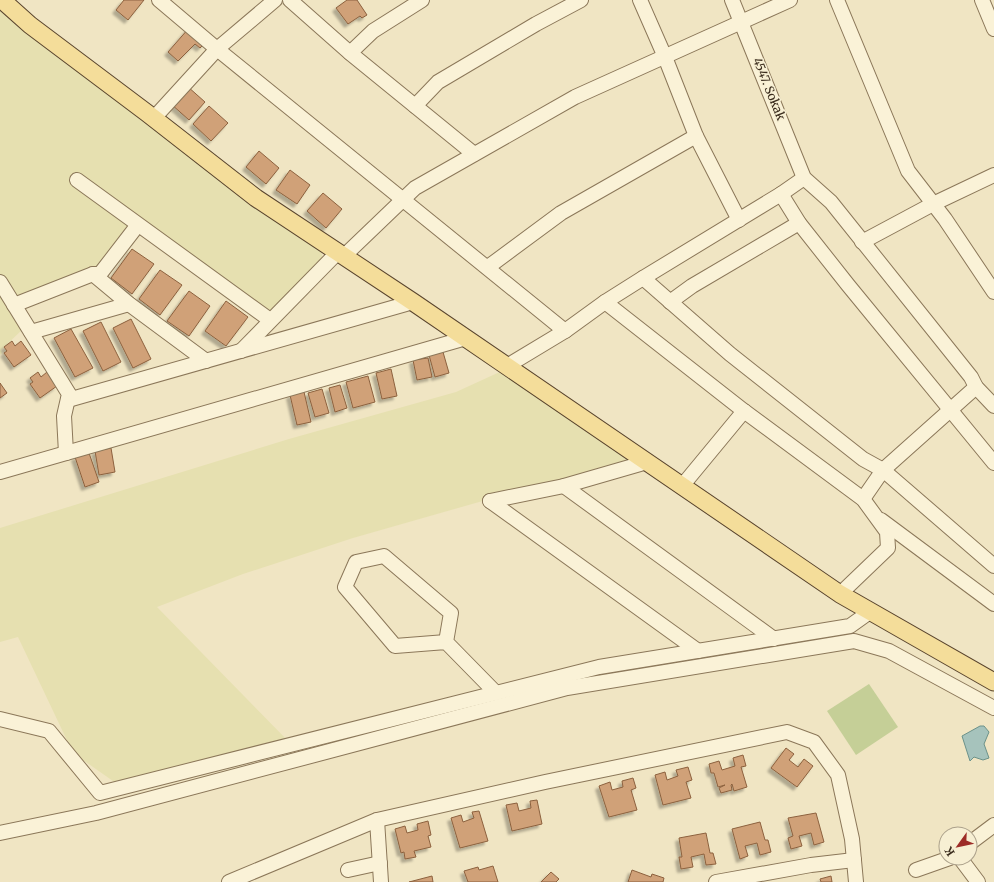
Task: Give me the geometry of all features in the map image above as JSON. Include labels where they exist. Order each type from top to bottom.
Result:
[{"type":"main road","points":[[10,2],[30,25],[154,118],[256,198],[413,302],[840,594],[994,682]]},
{"type":"street","points":[[159,0],[217,49],[488,267],[565,331]]},
{"type":"street","points":[[154,118],[217,49],[275,0]]},
{"type":"street","points":[[290,0],[350,53],[474,154]]},
{"type":"street","points":[[350,53],[373,31],[422,0]]},
{"type":"street","points":[[415,106],[438,82],[536,24],[581,0]]},
{"type":"street","points":[[640,0],[665,57],[696,136],[739,220]]},
{"type":"street","name":"4547. Sokak","points":[[732,0],[804,178]]},
{"type":"street","points":[[241,351],[270,320],[415,188],[575,97],[790,0]]},
{"type":"street","points":[[837,0],[908,171],[933,204],[994,292]]},
{"type":"street","points":[[982,0],[994,29]]},
{"type":"street","points":[[488,267],[561,213],[696,136]]},
{"type":"street","points":[[862,242],[933,204],[994,175]]},
{"type":"street","points":[[507,366],[565,331],[605,302],[781,194],[804,178],[831,202],[971,376],[976,387],[994,406]]},
{"type":"street","points":[[77,180],[138,226],[270,320]]},
{"type":"street","points":[[781,194],[799,223],[950,412],[994,463]]},
{"type":"street","points":[[670,302],[692,286],[799,223]]},
{"type":"street","points":[[14,305],[93,274],[100,274],[138,226]]},
{"type":"street","points":[[93,274],[129,304],[206,361]]},
{"type":"street","points":[[643,278],[730,354],[862,459],[883,470],[994,566]]},
{"type":"street","points":[[0,282],[69,394],[64,416],[66,453]]},
{"type":"street","points":[[68,400],[413,302]]},
{"type":"street","points":[[605,302],[744,411],[863,499],[887,532],[888,548],[840,594]]},
{"type":"street","points":[[31,332],[129,304]]},
{"type":"street","points":[[0,472],[466,338]]},
{"type":"street","points":[[863,499],[883,470],[950,412],[976,387]]},
{"type":"street","points":[[682,486],[744,411]]},
{"type":"street","points":[[647,462],[564,486],[490,501],[698,651]]},
{"type":"street","points":[[564,486],[774,639]]},
{"type":"street","points":[[874,515],[994,604]]},
{"type":"street","points":[[384,556],[451,613],[446,642],[395,646],[345,587],[356,562],[384,556]]},
{"type":"street","points":[[0,719],[49,730],[100,794],[599,667],[850,626],[871,611]]},
{"type":"street","points":[[0,833],[96,813],[567,688],[854,641],[889,651],[994,708]]},
{"type":"street","points":[[446,642],[496,693]]},
{"type":"street","points":[[229,882],[377,820],[545,782],[787,732],[814,742],[838,775],[852,839],[856,882]]},
{"type":"street","points":[[377,820],[381,882]]},
{"type":"street","points":[[978,836],[994,825]]},
{"type":"street","points":[[716,882],[810,864],[854,860]]},
{"type":"street","points":[[916,870],[938,862]]},
{"type":"street","points":[[348,870],[380,863]]},
{"type":"street","points":[[966,866],[978,882]]},
{"type":"shaded area","points":[[0,10],[22,30],[142,120],[321,250],[323,260],[269,313],[138,222],[100,269],[20,304],[23,329],[1,350],[2,353],[0,355]]},
{"type":"shaded area","points":[[504,370],[635,460],[514,492],[353,538],[243,574],[157,607],[293,746],[123,788],[73,753],[18,637],[0,642],[0,528],[289,439],[456,392]]},
{"type":"green space","points":[[869,684],[898,727],[856,755],[827,711]]},
{"type":"water","points":[[980,726],[984,726],[989,732],[984,744],[989,758],[983,760],[974,757],[970,761],[962,736]]},
{"type":"building","points":[[124,0],[144,0],[128,20],[116,10]]},
{"type":"building","points":[[347,0],[357,0],[367,15],[362,18],[360,16],[348,24],[336,8]]},
{"type":"building","points":[[189,28],[205,43],[200,48],[195,44],[178,61],[168,52]]},
{"type":"building","points":[[187,86],[205,102],[189,120],[171,104]]},
{"type":"building","points":[[209,106],[228,123],[211,141],[193,124]]},
{"type":"building","points":[[259,151],[279,168],[266,184],[246,167]]},
{"type":"building","points":[[290,170],[310,185],[297,204],[276,190]]},
{"type":"building","points":[[323,193],[342,209],[326,228],[307,211]]},
{"type":"building","points":[[132,249],[154,264],[132,294],[111,278]]},
{"type":"building","points":[[160,270],[182,285],[160,315],[139,299]]},
{"type":"building","points":[[189,291],[210,306],[189,336],[167,321]]},
{"type":"building","points":[[226,301],[248,317],[226,346],[205,331]]},
{"type":"building","points":[[131,319],[151,359],[133,368],[113,328]]},
{"type":"building","points":[[101,322],[121,362],[103,371],[83,331]]},
{"type":"building","points":[[71,329],[93,368],[75,377],[54,338]]},
{"type":"building","points":[[12,341],[15,346],[21,341],[31,355],[14,367],[4,353],[7,351],[4,347]]},
{"type":"building","points":[[443,352],[449,373],[435,377],[429,355]]},
{"type":"building","points":[[428,358],[432,377],[417,380],[413,360]]},
{"type":"building","points":[[391,369],[397,396],[382,399],[376,373]]},
{"type":"building","points":[[38,372],[41,377],[47,372],[57,386],[40,398],[30,384],[33,382],[30,378]]},
{"type":"building","points":[[368,376],[375,402],[353,408],[346,382]]},
{"type":"building","points":[[0,383],[7,393],[0,398]]},
{"type":"building","points":[[340,385],[347,408],[335,412],[329,388]]},
{"type":"building","points":[[322,389],[329,413],[315,417],[308,393]]},
{"type":"building","points":[[304,392],[311,422],[297,425],[290,395]]},
{"type":"building","points":[[111,448],[115,472],[99,475],[95,451]]},
{"type":"building","points":[[89,453],[99,482],[85,487],[75,457]]},
{"type":"building","points":[[786,748],[794,754],[789,760],[798,767],[804,759],[813,766],[797,787],[771,768]]},
{"type":"building","points":[[743,755],[746,766],[741,767],[747,787],[734,791],[732,784],[732,790],[721,793],[719,788],[725,785],[718,787],[714,773],[711,773],[709,764],[719,761],[722,770],[735,766],[733,758]]},
{"type":"building","points":[[688,767],[692,780],[686,782],[691,798],[663,805],[655,775],[665,772],[667,780],[678,776],[676,770]]},
{"type":"building","points":[[633,778],[636,788],[631,790],[637,810],[609,817],[599,786],[610,782],[612,790],[623,787],[622,781]]},
{"type":"building","points":[[537,800],[542,824],[512,831],[506,805],[517,803],[519,811],[531,808],[530,801]]},
{"type":"building","points":[[479,811],[488,841],[460,848],[451,818],[461,815],[463,822],[474,818],[472,812]]},
{"type":"building","points":[[816,813],[824,842],[814,845],[811,833],[799,836],[802,846],[791,849],[788,838],[793,836],[788,818]]},
{"type":"building","points":[[428,821],[431,835],[428,836],[431,847],[414,851],[416,857],[405,859],[404,852],[401,853],[395,829],[405,826],[407,833],[418,830],[417,824]]},
{"type":"building","points":[[760,822],[765,840],[768,840],[771,852],[760,855],[757,843],[745,846],[748,856],[740,859],[732,829]]},
{"type":"building","points":[[706,833],[710,853],[713,853],[716,864],[706,865],[704,854],[691,857],[693,867],[681,869],[679,857],[682,857],[679,838]]},
{"type":"building","points":[[493,866],[498,882],[468,882],[464,871],[478,867],[479,870]]},
{"type":"building","points":[[632,870],[651,877],[652,874],[664,878],[663,882],[628,882]]},
{"type":"building","points":[[551,872],[559,879],[556,882],[541,882]]},
{"type":"building","points":[[432,876],[433,882],[409,882]]},
{"type":"building","points":[[831,876],[832,882],[821,882],[820,879]]}]
